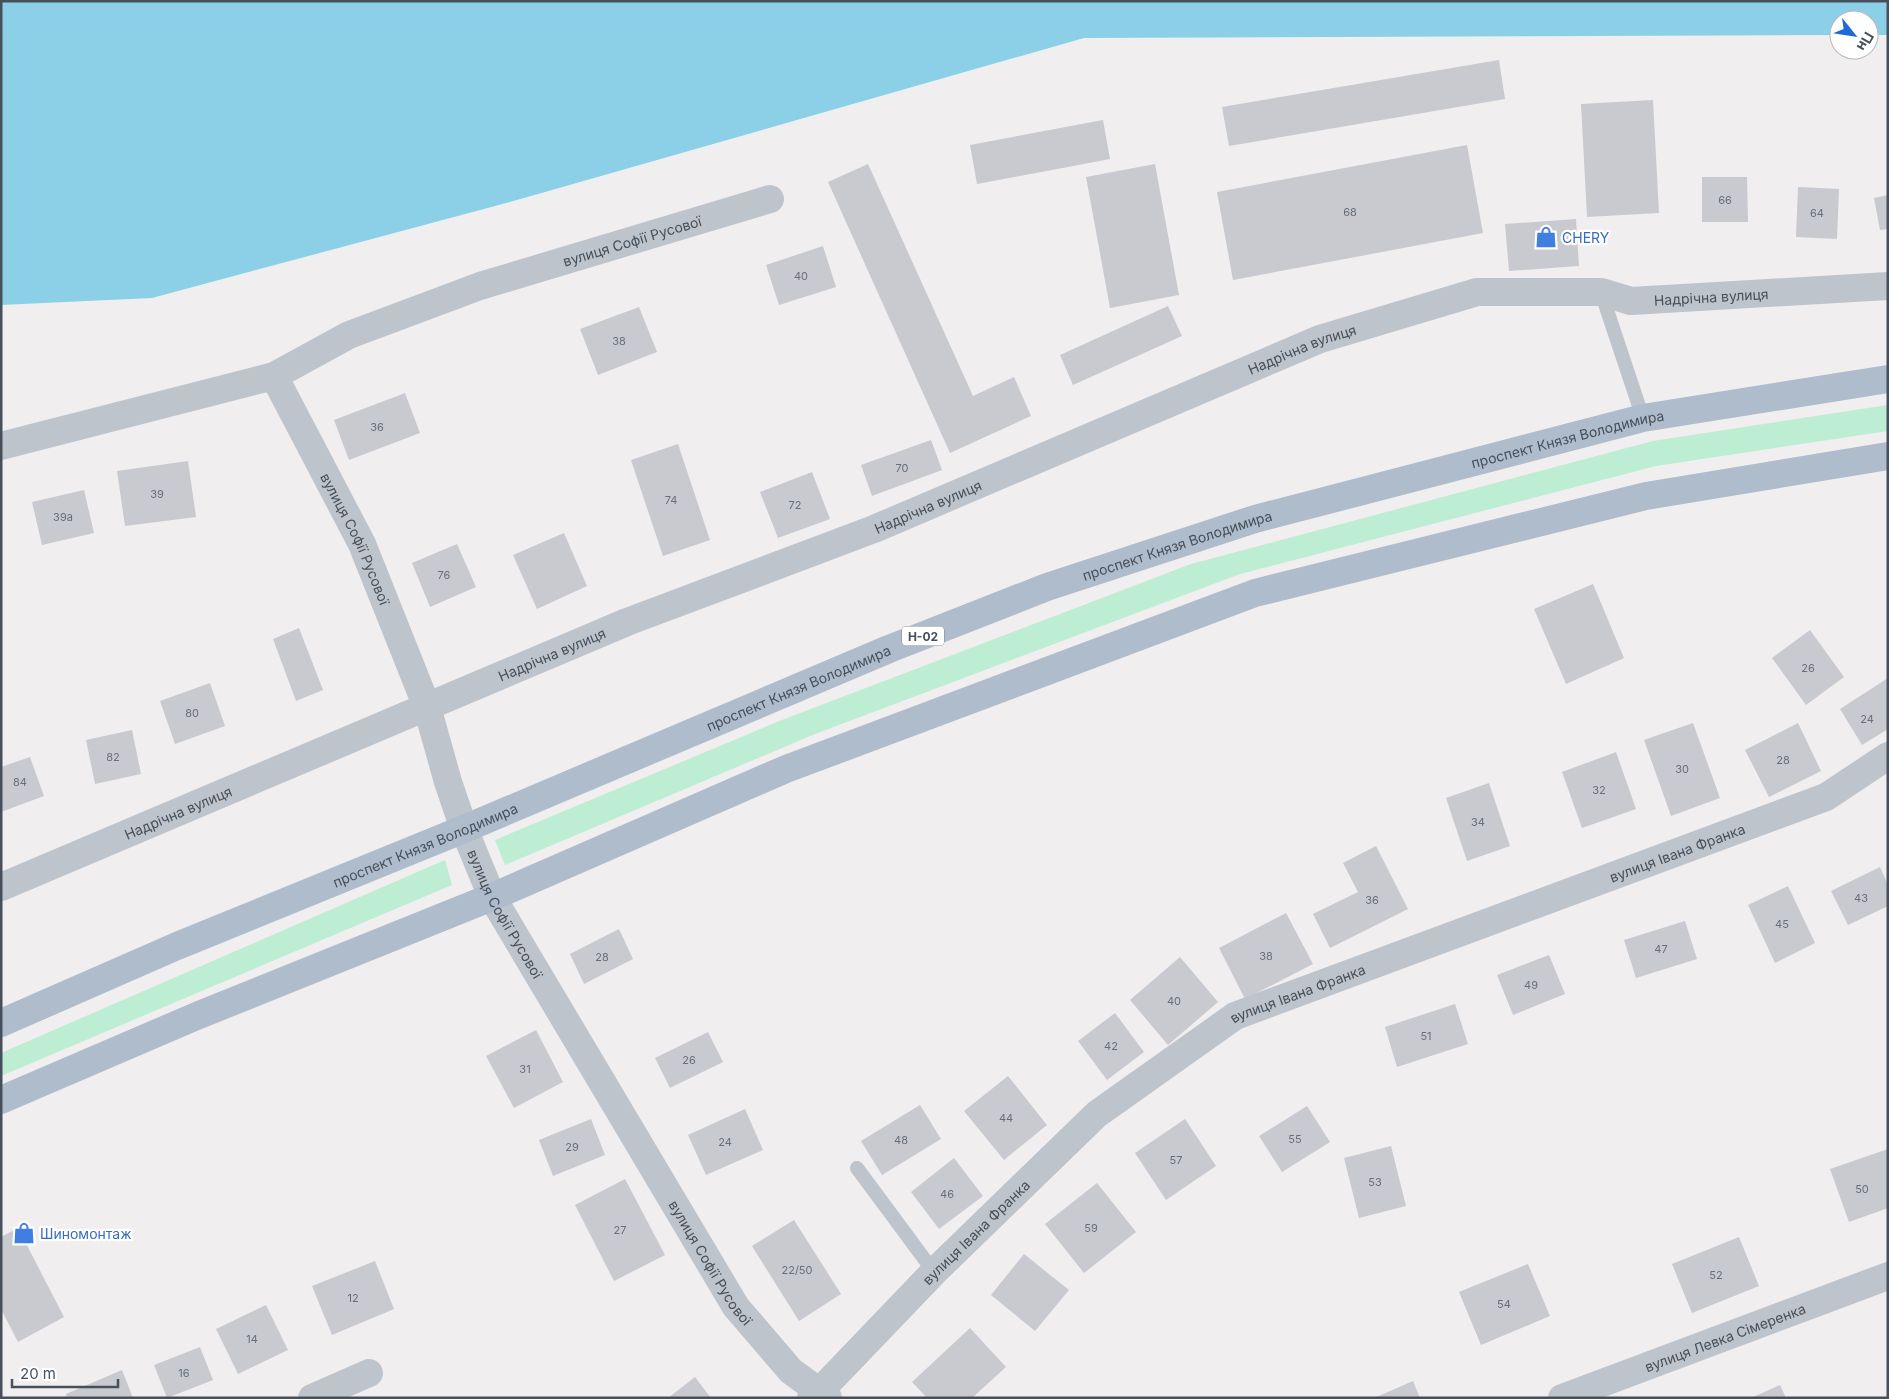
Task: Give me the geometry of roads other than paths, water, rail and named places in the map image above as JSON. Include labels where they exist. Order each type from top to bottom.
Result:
[{"type":"main road","name":"проспект Князя Володимира","points":[[1,1023],[177,946],[464,829],[889,649],[1047,587],[1255,519],[1643,418],[1888,379]]},
{"type":"main road","points":[[1,1100],[199,1015],[492,897],[786,769],[1255,593],[1646,496],[1888,456]]},
{"type":"street","name":"вулиця Софії Русової","points":[[1,446],[274,376],[349,334],[480,286],[770,199]]},
{"type":"street","name":"Надрічна вулиця","points":[[1,887],[627,622],[874,529],[1320,339],[1477,292],[1601,292],[1631,301],[1888,286]]},
{"type":"street","name":"вулиця Софії Русової","points":[[274,376],[362,544],[426,707],[464,829],[492,897],[736,1307],[791,1371],[819,1396]]},
{"type":"street","name":"вулиця Івана Франка","points":[[819,1396],[934,1272],[1097,1114],[1235,1016],[1826,797],[1888,756]]},
{"type":"street","name":"вулиця Левка Сімеренка","points":[[1562,1398],[1888,1276]]},
{"type":"street","points":[[312,1398],[369,1373]]},
{"type":"lane","points":[[1601,292],[1643,418]]},
{"type":"lane","points":[[856,1168],[934,1272]]},
{"type":"water","points":[[1,1],[1888,1],[1888,35],[1879,35],[1879,10],[1829,10],[1829,35],[1084,38],[517,200],[152,298],[1,305]]},
{"type":"place","name":"CHERY","points":[[1546,237]]},
{"type":"place","name":"Шиномонтаж","points":[[24,1233]]}]
